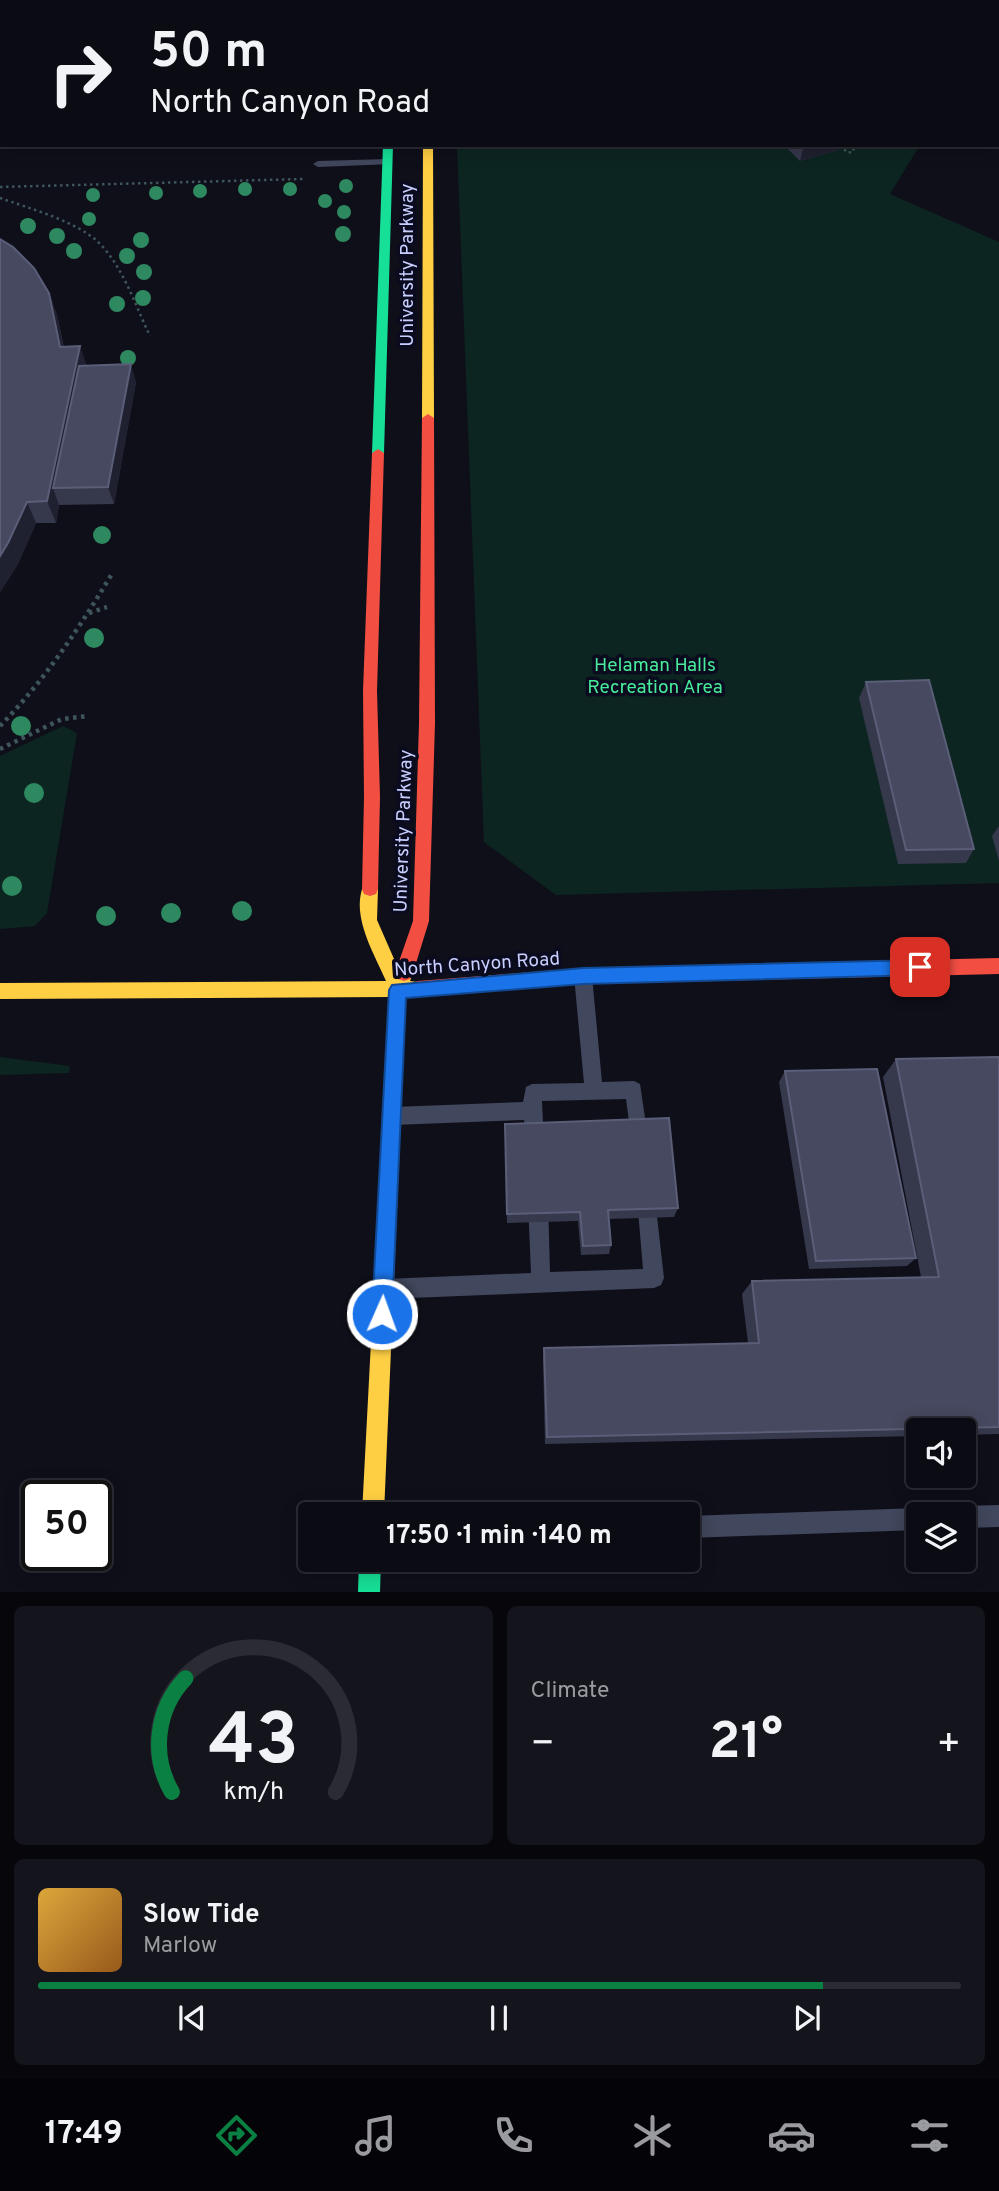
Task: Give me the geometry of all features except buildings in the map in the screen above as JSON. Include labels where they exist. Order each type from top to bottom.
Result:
[{"type":"main road","name":"University Parkway","points":[[388,147],[370,691],[372,797],[369,920],[398,990]]},
{"type":"main road","name":"University Parkway","points":[[374,1502],[398,990],[421,921],[427,709],[428,147]]},
{"type":"main road","name":"North Canyon Road","points":[[0,991],[398,990],[583,976],[999,965]]},
{"type":"main road","points":[[369,1592],[370,1572]]},
{"type":"lane","points":[[318,164],[388,162]]},
{"type":"lane","points":[[583,976],[594,1091]]},
{"type":"lane","points":[[541,1283],[532,1093],[634,1090],[641,1157]]},
{"type":"lane","points":[[391,1116],[533,1111]]},
{"type":"lane","points":[[383,1289],[654,1278],[644,1184]]},
{"type":"lane","points":[[976,1517],[999,1516]]},
{"type":"lane","points":[[700,1527],[906,1519]]},
{"type":"path","points":[[842,147],[848,153],[854,151],[853,147]]},
{"type":"path","points":[[0,187],[312,179]]},
{"type":"path","points":[[0,198],[33,209],[97,240],[116,268],[150,336]]},
{"type":"path","points":[[0,726],[31,696],[61,657],[113,572]]},
{"type":"path","points":[[89,614],[107,607]]},
{"type":"path","points":[[0,749],[62,719],[88,716]]},
{"type":"green space","name":"Helaman Halls Recreation Area","points":[[457,147],[919,147],[890,194],[999,242],[999,883],[556,895],[484,842]]},
{"type":"green space","points":[[63,726],[77,733],[47,913],[35,926],[0,929],[0,756]]},
{"type":"green space","points":[[0,1057],[70,1066],[69,1073],[0,1075]]},
{"type":"traffic: fast","points":[[378,453],[388,147]]},
{"type":"traffic: fast","points":[[369,1592],[370,1572]]},
{"type":"traffic: slow","points":[[428,147],[428,418]]},
{"type":"traffic: slow","points":[[370,889],[369,920],[398,990]]},
{"type":"traffic: slow","points":[[374,1502],[398,990],[404,973]]},
{"type":"traffic: slow","points":[[0,991],[418,989]]},
{"type":"traffic: jam","points":[[404,973],[421,921],[427,723],[428,418]]},
{"type":"traffic: jam","points":[[370,889],[370,691],[378,453]]},
{"type":"traffic: jam","points":[[418,989],[583,976],[999,966]]},
{"type":"route","points":[[382,1314],[398,990],[583,976],[920,967]]}]
